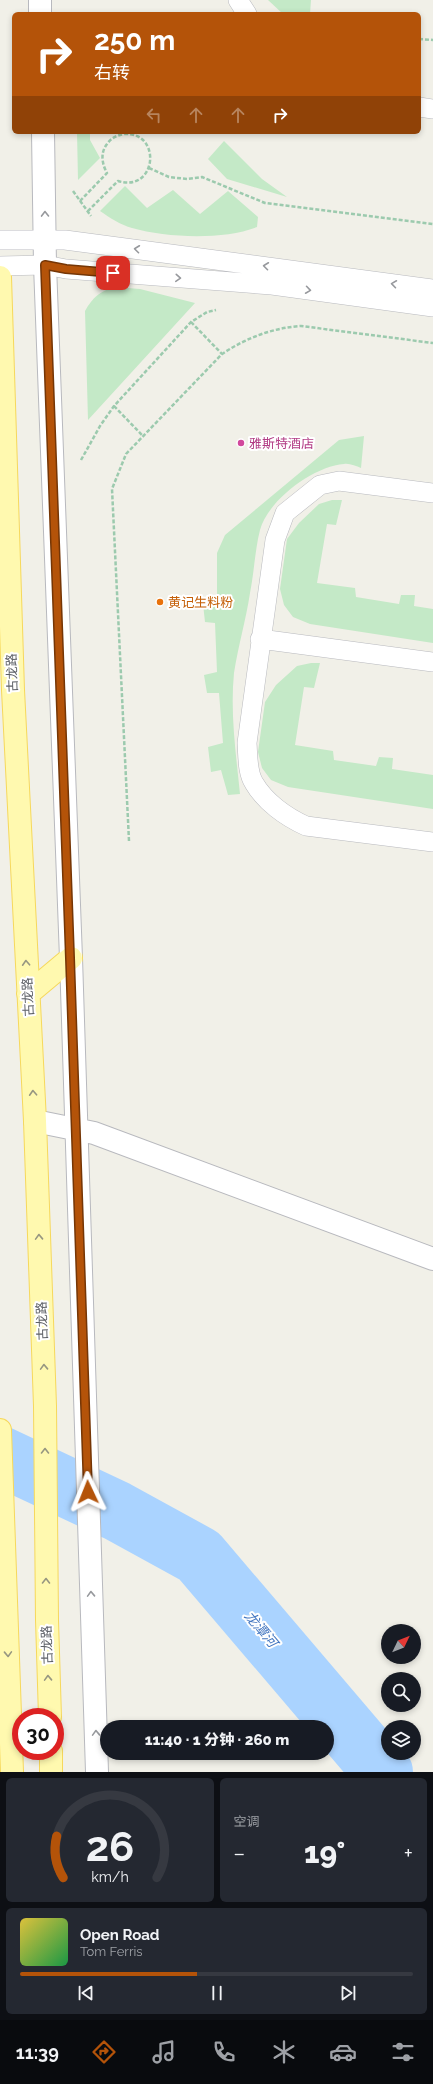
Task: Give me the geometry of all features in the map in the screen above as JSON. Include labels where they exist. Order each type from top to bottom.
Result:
[{"type":"main road","name":"古龙路","points":[[0,277],[13,698],[35,1121],[45,1406],[47,1620],[50,1708]]},
{"type":"main road","points":[[28,994],[70,958]]},
{"type":"main road","points":[[0,1430],[12,1772]]},
{"type":"main road","points":[[51,1760],[51,1772]]},
{"type":"street","points":[[40,0],[40,12]]},
{"type":"street","points":[[43,134],[45,265],[97,1772]]},
{"type":"street","points":[[35,1121],[94,1133],[433,1259]]},
{"type":"lane","points":[[238,0],[246,12]]},
{"type":"lane","points":[[421,107],[433,109]]},
{"type":"lane","points":[[0,240],[65,240],[433,289]]},
{"type":"lane","points":[[0,266],[45,265],[66,269],[272,285],[433,307]]},
{"type":"lane","points":[[433,493],[339,481],[320,485],[285,513],[275,540],[260,639],[247,743],[248,762],[253,782],[270,802],[288,817],[306,826],[433,842]]},
{"type":"lane","points":[[260,639],[433,662]]},
{"type":"path","points":[[421,39],[433,40]]},
{"type":"path","points":[[80,202],[107,173],[102,160],[102,152],[112,138],[128,134],[142,139],[150,153],[149,168],[143,177],[133,182],[118,181],[87,212]]},
{"type":"path","points":[[149,168],[170,177],[187,179],[202,177],[220,183],[264,204],[433,224]]},
{"type":"path","points":[[78,466],[100,426],[114,406],[191,322],[207,312],[219,309]]},
{"type":"path","points":[[191,322],[222,354]]},
{"type":"path","points":[[129,841],[112,489],[126,454],[222,354],[236,344],[269,331],[282,327],[301,326],[433,343]]},
{"type":"path","points":[[114,406],[142,436]]},
{"type":"green space","points":[[268,0],[311,0],[310,12],[281,12]]},
{"type":"green space","points":[[77,134],[90,134],[90,140],[100,158],[78,180]]},
{"type":"green space","points":[[224,141],[262,179],[287,197],[227,179],[208,159]]},
{"type":"green space","points":[[125,186],[147,208],[173,190],[200,214],[228,191],[258,217],[257,227],[244,231],[212,236],[178,236],[132,228],[116,221],[100,211]]},
{"type":"green space","points":[[115,287],[140,289],[195,303],[88,420],[85,311],[97,295],[105,290]]},
{"type":"green space","points":[[364,436],[361,468],[350,464],[332,466],[306,478],[282,496],[272,507],[260,530],[253,578],[234,673],[233,718],[240,794],[228,795],[221,770],[211,772],[208,747],[223,743],[219,693],[207,693],[204,675],[217,672],[215,623],[205,622],[203,604],[217,597],[217,553],[225,535],[339,440]]},
{"type":"green space","points":[[332,500],[342,500],[336,525],[327,524],[317,583],[355,588],[356,597],[399,604],[401,595],[415,595],[414,606],[433,609],[433,643],[310,624],[293,617],[284,605],[280,589],[287,539],[299,523],[319,504]]},
{"type":"green space","points":[[320,663],[314,688],[304,687],[295,745],[333,751],[334,760],[376,766],[379,757],[393,758],[392,769],[433,775],[433,809],[288,787],[271,780],[262,768],[258,752],[265,702],[276,685],[297,666]]},
{"type":"waterway","name":"龙潭河","points":[[0,1456],[117,1511],[199,1556],[383,1772]]},
{"type":"place","name":"雅斯特酒店","points":[[241,443]]},
{"type":"place","name":"黄记生料粉","points":[[160,602]]},
{"type":"route","points":[[88,1492],[45,265],[66,269],[113,273]]}]
